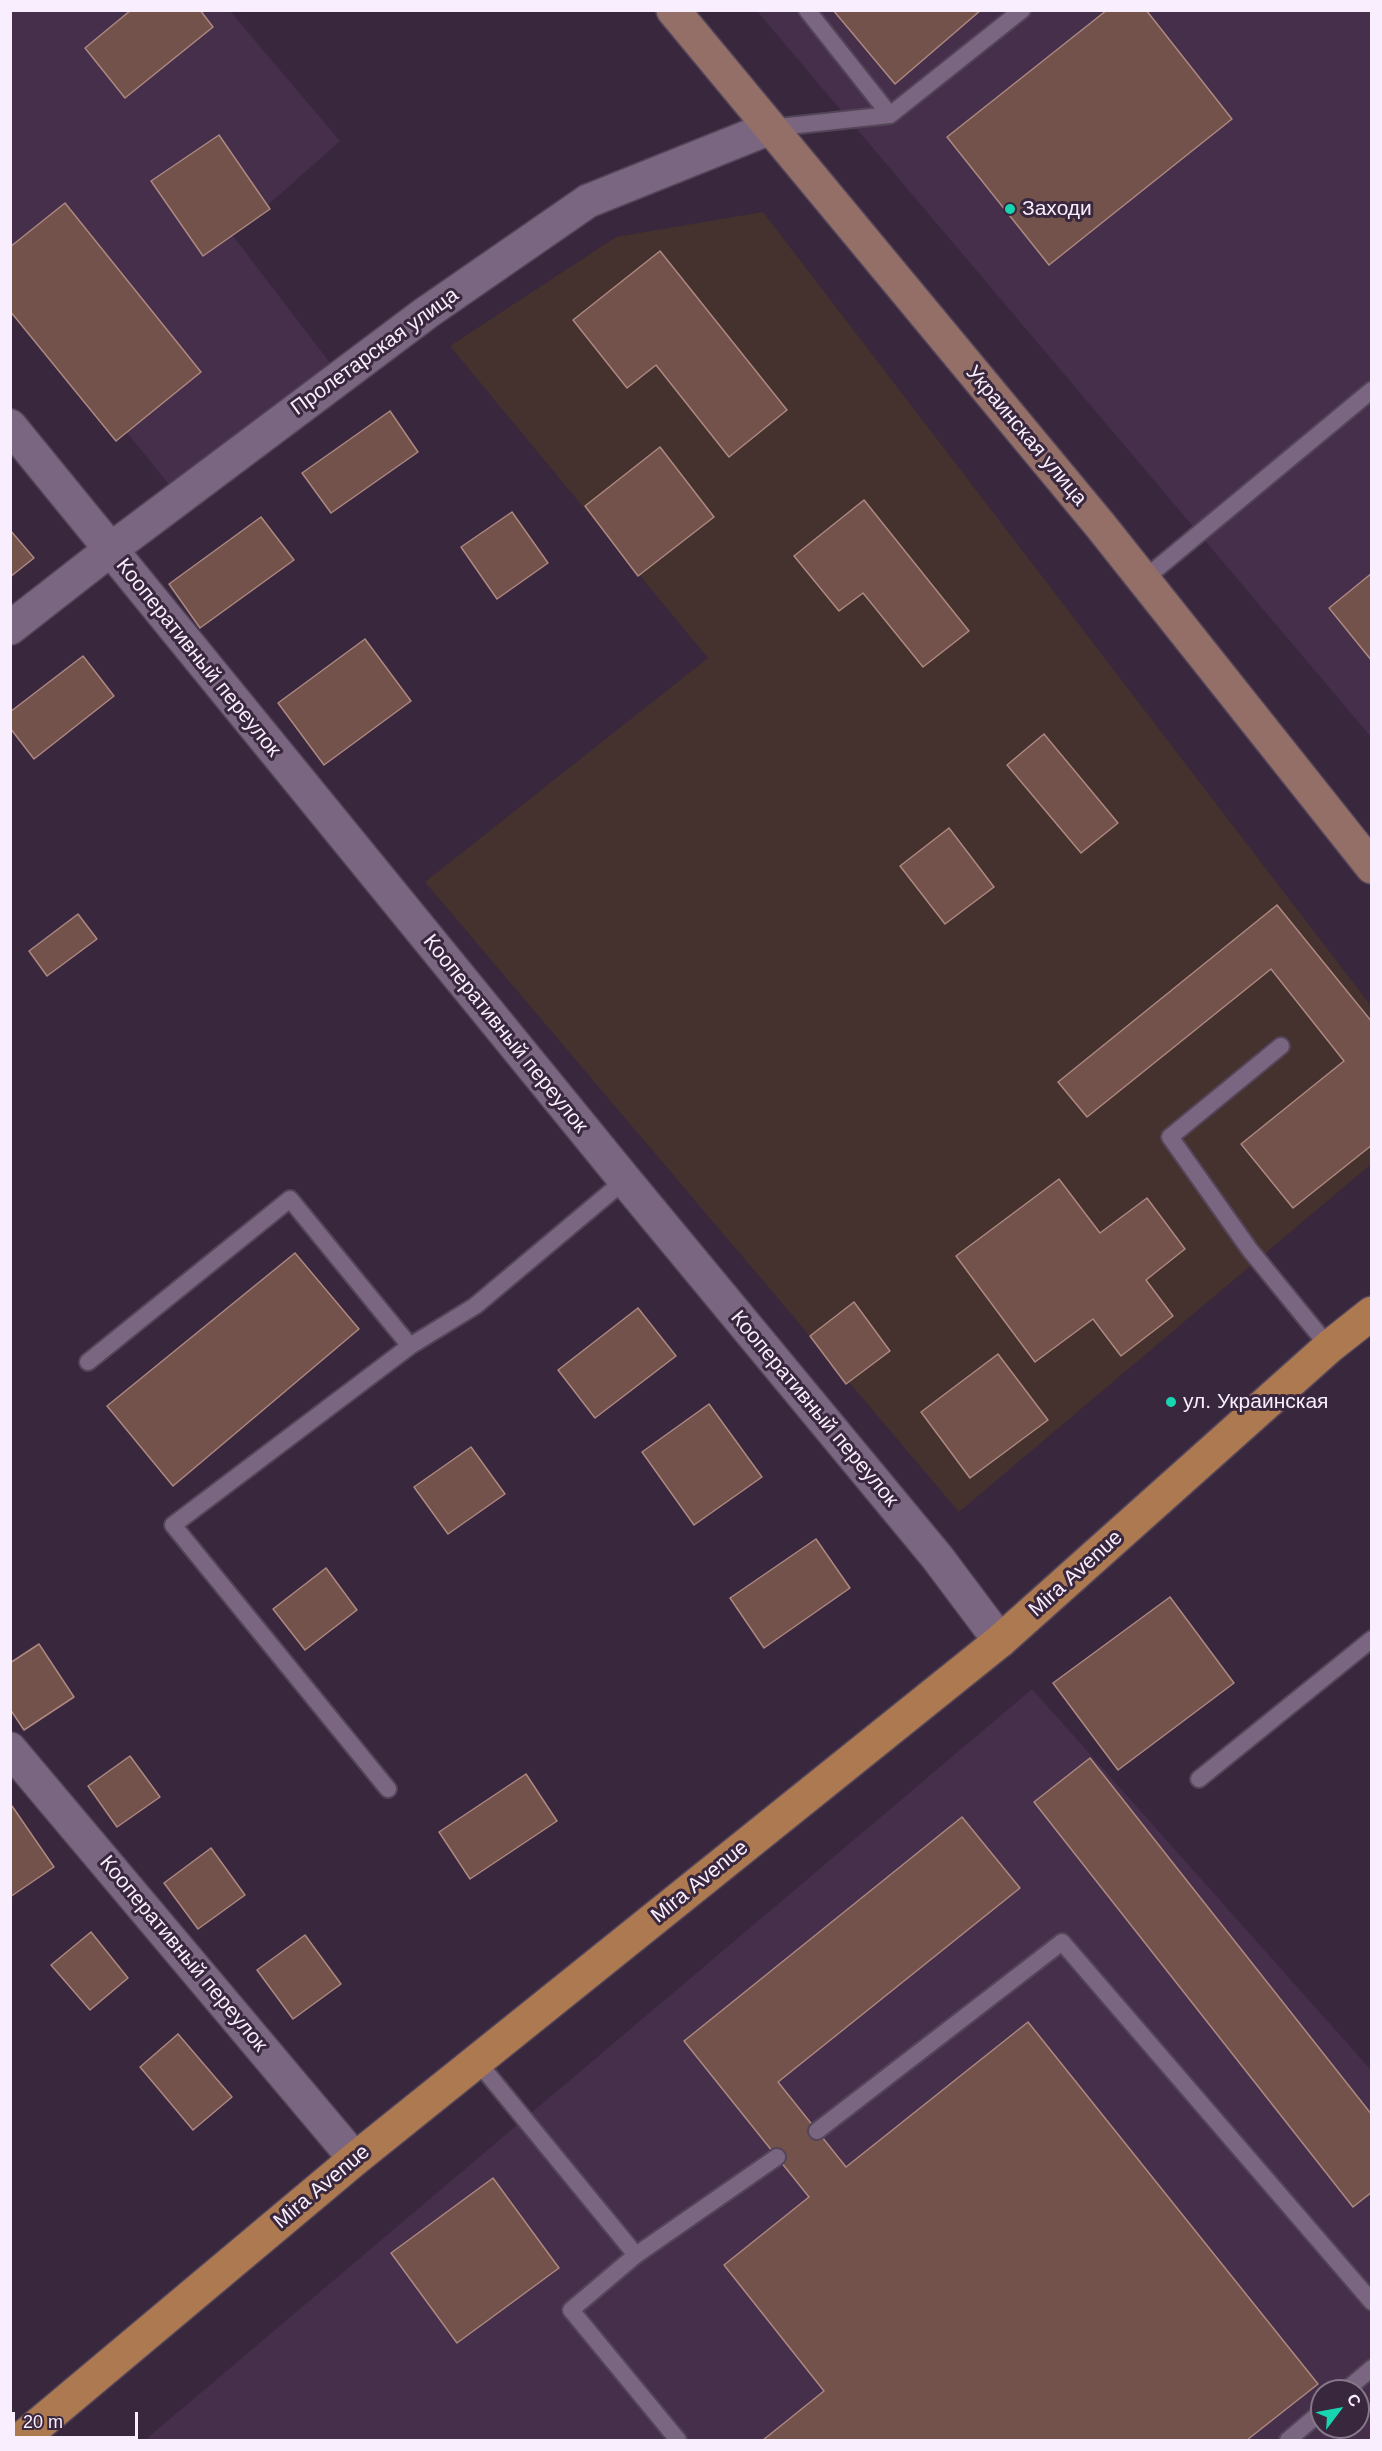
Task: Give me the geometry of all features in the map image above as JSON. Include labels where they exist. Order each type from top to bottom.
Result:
[{"type":"main road","name":"Украинская улица","points":[[673,10],[1143,580],[1371,867]]},
{"type":"main road","name":"Mira Avenue","points":[[18,2433],[1000,1641],[1329,1347],[1371,1313]]},
{"type":"street","name":"Пролетарская улица","points":[[10,628],[110,550],[426,313],[588,201],[770,128]]},
{"type":"street","name":"Кооперативный переулок","points":[[10,426],[625,1180],[937,1557],[1000,1641]]},
{"type":"street","name":"Кооперативный переулок","points":[[10,1749],[355,2159]]},
{"type":"lane","points":[[807,10],[890,115]]},
{"type":"lane","points":[[770,128],[890,115],[1022,10]]},
{"type":"lane","points":[[1143,580],[1371,390]]},
{"type":"lane","points":[[1281,1046],[1170,1137],[1250,1250],[1329,1347]]},
{"type":"lane","points":[[388,1789],[173,1525],[410,1346],[475,1306],[625,1180]]},
{"type":"lane","points":[[88,1362],[290,1199],[410,1346]]},
{"type":"lane","points":[[1199,1779],[1371,1639]]},
{"type":"lane","points":[[817,2131],[1062,1942],[1371,2302]]},
{"type":"lane","points":[[477,2061],[636,2254]]},
{"type":"lane","points":[[678,2440],[571,2310],[636,2254],[777,2157]]},
{"type":"lane","points":[[1359,2379],[1371,2368]]},
{"type":"lane","points":[[1288,2440],[1310,2421]]},
{"type":"shaded area","points":[[10,11],[230,11],[340,141],[233,236],[334,368],[179,497],[11,289]]},
{"type":"shaded area","points":[[757,11],[1371,11],[1371,737]]},
{"type":"shaded area","points":[[763,212],[1371,1006],[1371,1164],[959,1512],[425,882],[708,658],[450,346],[616,237]]},
{"type":"shaded area","points":[[1032,1689],[1371,2070],[1371,2440],[145,2440]]},
{"type":"building","points":[[131,10],[200,10],[213,27],[125,98],[85,48]]},
{"type":"building","points":[[833,10],[981,10],[895,84]]},
{"type":"building","points":[[1107,10],[1146,10],[1232,119],[1049,265],[947,137]]},
{"type":"building","points":[[219,135],[270,209],[203,256],[151,181]]},
{"type":"building","points":[[65,203],[201,372],[116,441],[10,311],[10,247]]},
{"type":"building","points":[[660,251],[787,410],[729,457],[656,365],[627,388],[573,320]]},
{"type":"building","points":[[390,411],[418,452],[331,513],[302,473]]},
{"type":"building","points":[[660,447],[714,517],[638,576],[585,506]]},
{"type":"building","points":[[864,500],[969,631],[923,667],[863,593],[839,611],[794,556]]},
{"type":"building","points":[[512,512],[548,563],[497,599],[461,547]]},
{"type":"building","points":[[261,517],[294,560],[200,628],[169,584]]},
{"type":"building","points":[[10,530],[34,558],[10,577]]},
{"type":"building","points":[[1372,573],[1372,661],[1329,608]]},
{"type":"building","points":[[365,639],[411,701],[324,765],[278,703]]},
{"type":"building","points":[[83,656],[114,696],[34,759],[10,728],[10,712]]},
{"type":"building","points":[[1044,734],[1118,823],[1081,853],[1007,765]]},
{"type":"building","points":[[949,828],[994,887],[945,924],[900,866]]},
{"type":"building","points":[[1277,905],[1372,1022],[1372,1145],[1293,1208],[1241,1144],[1344,1061],[1271,969],[1087,1117],[1058,1082]]},
{"type":"building","points":[[78,914],[97,939],[47,976],[29,951]]},
{"type":"building","points":[[1059,1179],[1100,1233],[1147,1198],[1185,1249],[1146,1280],[1173,1316],[1121,1356],[1093,1319],[1035,1362],[956,1256]]},
{"type":"building","points":[[295,1253],[359,1329],[173,1486],[107,1406]]},
{"type":"building","points":[[854,1302],[890,1351],[846,1384],[810,1336]]},
{"type":"building","points":[[638,1308],[676,1356],[595,1418],[558,1370]]},
{"type":"building","points":[[998,1354],[1048,1420],[970,1478],[921,1412]]},
{"type":"building","points":[[709,1404],[762,1477],[694,1525],[642,1452]]},
{"type":"building","points":[[471,1447],[505,1494],[448,1534],[414,1487]]},
{"type":"building","points":[[816,1539],[850,1588],[764,1648],[730,1598]]},
{"type":"building","points":[[326,1568],[357,1610],[305,1650],[273,1609]]},
{"type":"building","points":[[1170,1597],[1234,1683],[1118,1770],[1053,1683]]},
{"type":"building","points":[[39,1644],[74,1697],[24,1730],[10,1709],[10,1663]]},
{"type":"building","points":[[130,1756],[160,1797],[117,1827],[88,1786]]},
{"type":"building","points":[[1090,1758],[1372,2115],[1372,2192],[1353,2207],[1034,1802]]},
{"type":"building","points":[[526,1774],[557,1821],[470,1879],[439,1832]]},
{"type":"building","points":[[12,1806],[54,1867],[10,1897],[10,1807]]},
{"type":"building","points":[[962,1817],[1020,1888],[778,2082],[846,2167],[1028,2022],[1314,2379],[1310,2379],[1310,2390],[1247,2440],[763,2440],[824,2391],[724,2265],[809,2197],[684,2041]]},
{"type":"building","points":[[211,1848],[245,1895],[198,1929],[164,1883]]},
{"type":"building","points":[[91,1932],[128,1978],[90,2010],[51,1965]]},
{"type":"building","points":[[305,1935],[341,1984],[293,2019],[257,1970]]},
{"type":"building","points":[[178,2034],[232,2097],[193,2130],[140,2067]]},
{"type":"building","points":[[493,2178],[559,2268],[457,2343],[391,2253]]},
{"type":"place","name":"Заходи","points":[[1010,209]]},
{"type":"place","name":"ул. Украинская","points":[[1171,1402]]}]
